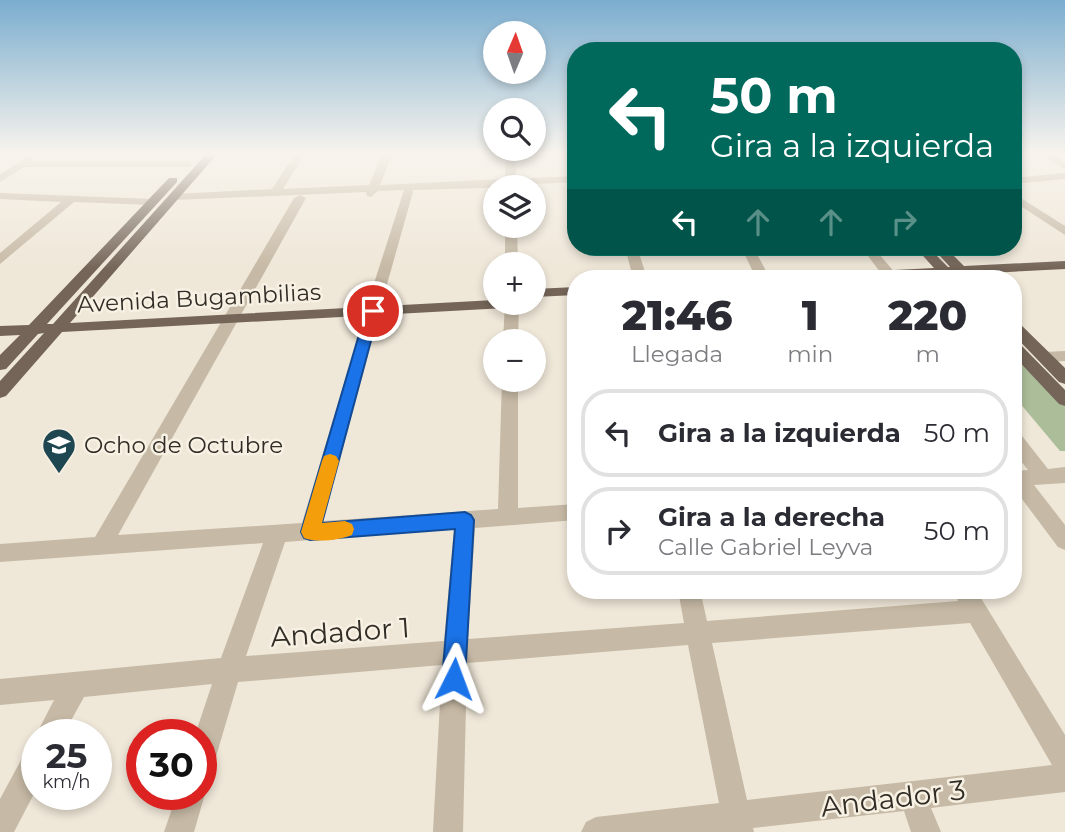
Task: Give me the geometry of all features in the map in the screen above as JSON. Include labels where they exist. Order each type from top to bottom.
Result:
[{"type":"main road","points":[[0,365],[164,191]]},
{"type":"main road","points":[[0,392],[183,191]]},
{"type":"main road","points":[[932,256],[950,270]]},
{"type":"main road","points":[[1010,270],[1065,265]]},
{"type":"main road","points":[[1022,276],[1065,274]]},
{"type":"main road","points":[[546,292],[567,291]]},
{"type":"main road","name":"Avenida Bugambilias","points":[[0,321],[62,323],[374,306],[483,296]]},
{"type":"main road","points":[[546,301],[567,300]]},
{"type":"main road","name":"Avenida Bugambilias","points":[[374,306],[483,304]]},
{"type":"main road","name":"Avenida Bugambilias","points":[[0,331],[38,324]]},
{"type":"main road","points":[[1022,334],[1065,378]]},
{"type":"main road","points":[[1022,355],[1065,400]]},
{"type":"street","points":[[178,197],[200,201],[300,198],[372,191],[434,191]]},
{"type":"street","points":[[178,197],[377,191]]},
{"type":"street","points":[[1024,191],[1065,219]]},
{"type":"street","points":[[310,532],[408,192]]},
{"type":"street","points":[[0,196],[69,201],[153,202]]},
{"type":"street","points":[[102,546],[300,198]]},
{"type":"street","points":[[0,260],[69,201]]},
{"type":"street","points":[[1022,202],[1065,231]]},
{"type":"street","points":[[1022,211],[1049,209]]},
{"type":"street","points":[[874,256],[886,270]]},
{"type":"street","points":[[1045,357],[1065,356]]},
{"type":"street","points":[[508,517],[510,392]]},
{"type":"street","points":[[1022,448],[1044,477]]},
{"type":"street","points":[[1022,479],[1065,475]]},
{"type":"street","points":[[1022,487],[1065,541]]},
{"type":"street","points":[[0,553],[567,513]]},
{"type":"street","points":[[448,832],[455,653],[465,520]]},
{"type":"street","points":[[214,719],[277,534]]},
{"type":"street","points":[[691,599],[738,825]]},
{"type":"street","points":[[971,600],[1065,761]]},
{"type":"street","name":"Andador 1","points":[[0,692],[229,670],[699,632],[971,600]]},
{"type":"street","points":[[58,719],[76,685]]},
{"type":"street","name":"Andador 3","points":[[596,832],[738,825],[912,796],[1065,778]]},
{"type":"street","points":[[0,828],[21,789]]},
{"type":"street","points":[[912,796],[926,832]]},
{"type":"street","points":[[179,832],[186,810]]},
{"type":"green space","points":[[1022,360],[1065,406],[1065,451],[1060,451],[1022,406]]},
{"type":"slow traffic","points":[[330,461],[310,532],[345,529]]},
{"type":"place","name":"Ocho de Octubre","points":[[59,475]]},
{"type":"route","points":[[373,311],[310,532],[465,520],[454,679]]}]
